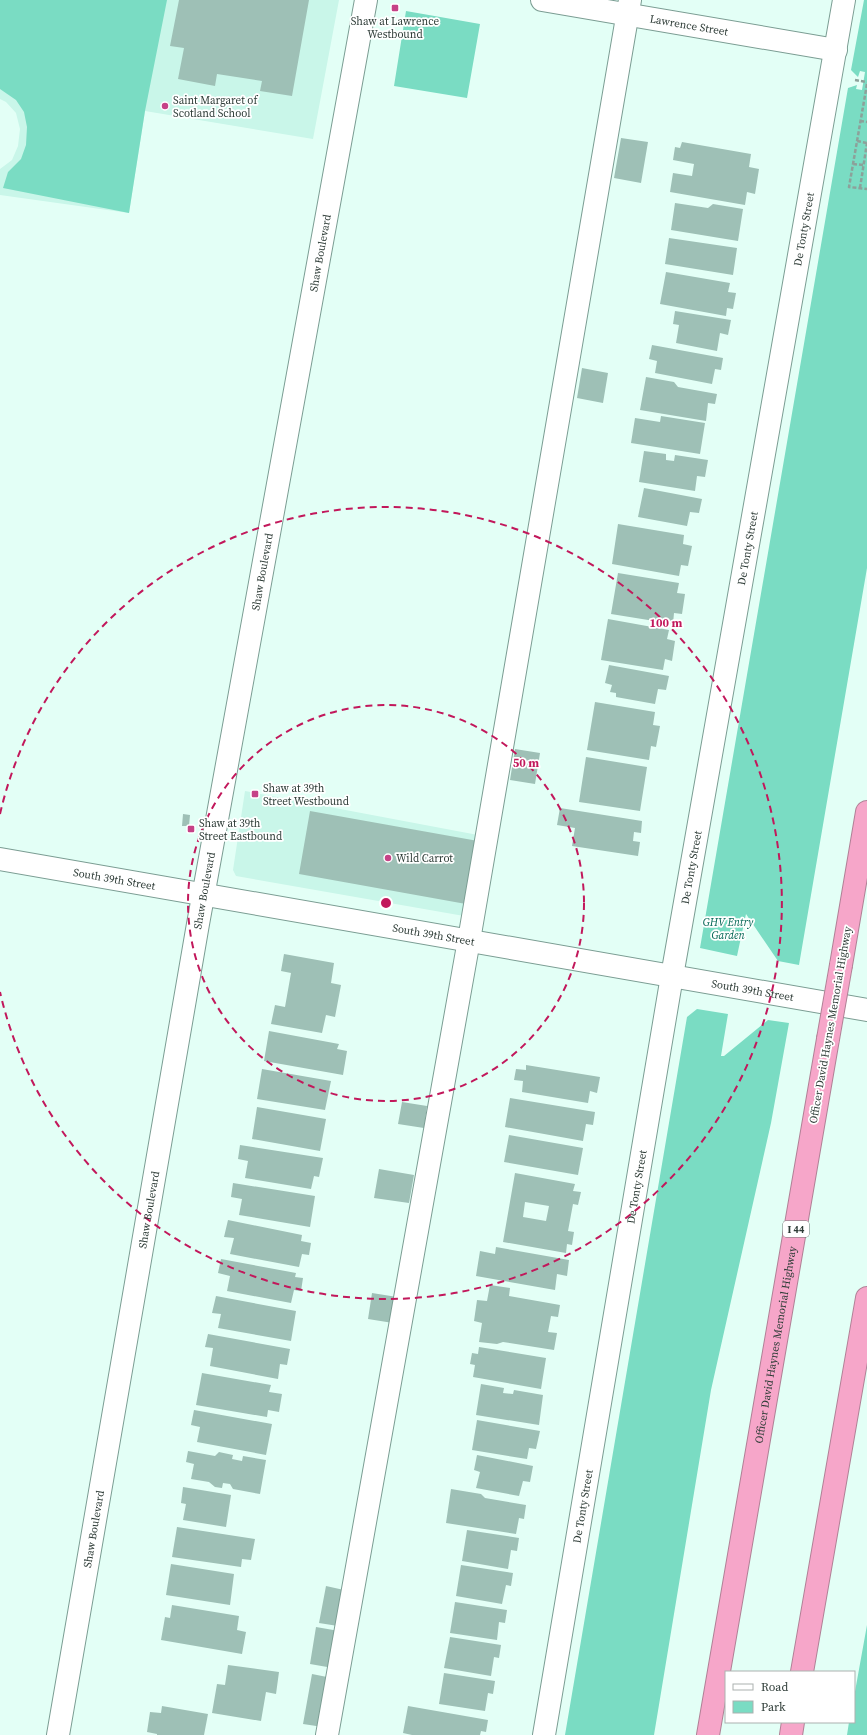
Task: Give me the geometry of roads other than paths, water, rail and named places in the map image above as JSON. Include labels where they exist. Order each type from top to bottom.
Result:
[{"type":"highway","name":"Officer David Haynes Memorial Highway","points":[[708,1735],[867,812]]},
{"type":"highway","points":[[802,1671],[867,1298]]},
{"type":"highway","points":[[695,1735],[721,1664]]},
{"type":"highway","points":[[791,1735],[793,1723]]},
{"type":"highway","points":[[806,1723],[807,1735]]},
{"type":"street","name":"Shaw Boulevard","points":[[58,1735],[204,893],[366,0]]},
{"type":"street","name":"Lawrence Street","points":[[542,0],[629,8],[836,50]]},
{"type":"street","name":"De Tonty Street","points":[[544,1735],[672,976],[844,0]]},
{"type":"street","points":[[326,1735],[469,940],[629,8]]},
{"type":"street","name":"South 39th Street","points":[[0,859],[204,893],[867,1010]]},
{"type":"place","name":"Shaw at Lawrence Westbound","points":[[395,8]]},
{"type":"place","name":"Saint Margaret of Scotland School","points":[[165,106]]},
{"type":"place","name":"Shaw at 39th Street Westbound","points":[[255,794]]},
{"type":"place","name":"Shaw at 39th Street Eastbound","points":[[191,829]]},
{"type":"place","name":"Wild Carrot","points":[[388,858]]},
{"type":"park label","name":"GHV Entry Garden","points":[[728,928]]}]
